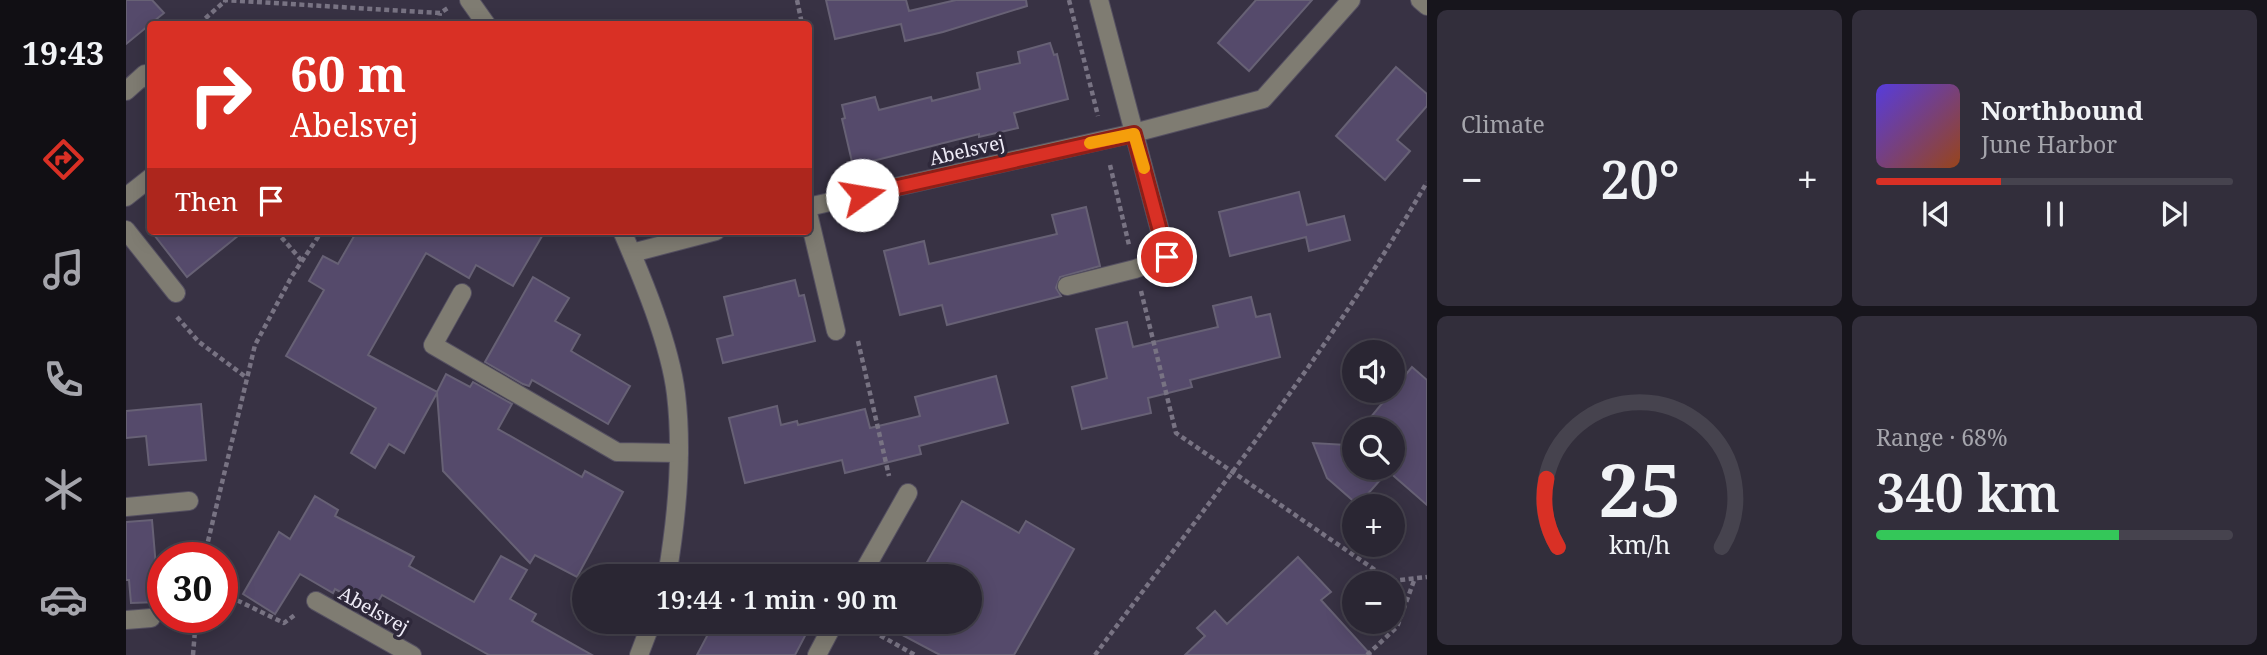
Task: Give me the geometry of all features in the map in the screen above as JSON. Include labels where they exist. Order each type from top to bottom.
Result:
[{"type":"street","points":[[469,0],[484,21]]},
{"type":"street","points":[[1067,286],[1135,270],[1167,257],[1099,0]]},
{"type":"street","name":"Abelsvej","points":[[812,209],[1134,134],[1263,99],[1351,0]]},
{"type":"street","points":[[1420,0],[1427,6]]},
{"type":"street","points":[[126,91],[145,74],[147,76]]},
{"type":"street","points":[[126,197],[147,180]]},
{"type":"street","name":"Abelsvej","points":[[812,227],[836,331]]},
{"type":"street","points":[[126,230],[176,293]]},
{"type":"street","points":[[624,235],[666,348],[676,393],[679,453],[674,536],[669,564]]},
{"type":"street","points":[[632,253],[701,235]]},
{"type":"street","points":[[462,293],[433,345],[617,452],[679,453]]},
{"type":"street","points":[[868,564],[908,493]]},
{"type":"street","points":[[126,507],[189,501]]},
{"type":"street","name":"Abelsvej","points":[[316,601],[412,655]]},
{"type":"street","points":[[126,620],[147,618]]},
{"type":"street","points":[[639,655],[647,634]]},
{"type":"street","points":[[817,655],[828,634]]},
{"type":"path","points":[[380,0],[382,10]]},
{"type":"path","points":[[797,0],[801,21]]},
{"type":"path","points":[[1069,0],[1176,433],[1391,581],[1427,577]]},
{"type":"path","points":[[202,21],[224,1],[440,13],[450,6]]},
{"type":"path","points":[[439,21],[440,13]]},
{"type":"path","points":[[1094,655],[1233,471],[1340,320],[1427,182]]},
{"type":"path","points":[[279,235],[302,261]]},
{"type":"path","points":[[208,542],[255,345],[319,235]]},
{"type":"path","points":[[176,293],[177,319],[199,342],[247,378]]},
{"type":"path","points":[[836,331],[858,342],[889,475],[908,493]]},
{"type":"path","points":[[1367,655],[1397,628],[1415,578]]},
{"type":"path","points":[[238,601],[284,623],[316,601]]},
{"type":"path","points":[[193,655],[194,633]]},
{"type":"path","points":[[879,634],[915,655]]},
{"type":"building","points":[[126,0],[152,0],[164,13],[154,21],[147,21],[147,27],[126,44]]},
{"type":"building","points":[[826,0],[906,0],[909,11],[956,0],[1026,0],[1027,6],[905,41],[901,24],[835,39]]},
{"type":"building","points":[[1256,0],[1312,0],[1249,71],[1218,43]]},
{"type":"building","points":[[1050,43],[1054,55],[1057,54],[1068,99],[1014,113],[1018,128],[979,137],[979,134],[853,166],[842,119],[845,118],[842,105],[875,97],[879,110],[931,97],[932,101],[980,89],[977,73],[1020,63],[1018,52]]},
{"type":"building","points":[[1396,67],[1427,94],[1427,106],[1397,140],[1410,151],[1385,180],[1336,136]]},
{"type":"building","points":[[1299,192],[1307,225],[1344,216],[1350,240],[1309,251],[1306,237],[1230,256],[1219,212]]},
{"type":"building","points":[[1086,207],[1100,266],[1060,277],[1056,288],[1061,296],[947,325],[942,305],[900,315],[884,251],[924,241],[929,264],[1057,234],[1052,215]]},
{"type":"building","points":[[154,235],[239,235],[187,277]]},
{"type":"building","points":[[355,235],[543,235],[513,286],[476,265],[469,278],[426,253],[368,355],[437,392],[446,374],[470,387],[473,382],[512,404],[498,429],[582,477],[585,471],[623,492],[584,564],[572,564],[572,574],[535,555],[530,563],[443,471],[437,393],[404,453],[389,444],[375,468],[351,453],[376,408],[286,356],[324,290],[309,281],[323,256],[338,264]]},
{"type":"building","points":[[533,277],[569,298],[555,321],[580,335],[571,351],[630,386],[608,424],[532,380],[529,386],[523,384],[485,362]]},
{"type":"building","points":[[795,280],[799,296],[804,295],[815,341],[723,363],[717,339],[733,335],[724,297]]},
{"type":"building","points":[[1251,297],[1256,317],[1270,314],[1280,357],[1190,380],[1192,387],[1148,398],[1151,413],[1082,429],[1072,387],[1107,378],[1096,329],[1127,322],[1133,347],[1218,327],[1213,306]]},
{"type":"building","points":[[1412,367],[1427,380],[1427,505],[1398,480],[1405,480],[1405,417],[1371,417],[1382,403],[1405,403],[1405,376]]},
{"type":"building","points":[[996,376],[1008,423],[919,446],[921,454],[845,473],[842,460],[745,483],[729,418],[777,406],[781,425],[797,421],[798,425],[865,409],[870,428],[920,416],[915,397]]},
{"type":"building","points":[[201,404],[206,460],[149,465],[146,436],[126,438],[126,411]]},
{"type":"building","points":[[1313,443],[1342,445],[1342,480],[1380,480],[1368,494],[1345,494],[1327,478]]},
{"type":"building","points":[[315,496],[338,510],[335,516],[414,557],[409,566],[474,602],[501,556],[527,570],[510,599],[536,614],[532,621],[592,655],[489,655],[382,595],[373,610],[335,589],[333,593],[300,574],[275,614],[243,594],[279,532],[290,539]]},
{"type":"building","points":[[962,501],[1019,533],[1026,521],[1074,549],[1014,655],[940,655],[900,634],[982,634],[982,564],[926,564]]},
{"type":"building","points":[[152,520],[154,542],[147,542],[147,602],[131,603],[129,580],[126,580],[126,522]]},
{"type":"building","points":[[1298,557],[1331,592],[1321,600],[1342,623],[1342,634],[1352,634],[1371,655],[1185,655],[1205,636],[1197,628],[1215,611],[1227,624]]},
{"type":"building","points":[[708,634],[806,634],[795,655],[697,655]]},
{"type":"slow traffic","points":[[1090,143],[1134,134],[1144,168]]},
{"type":"route","points":[[862,195],[1134,134],[1167,257]]}]
